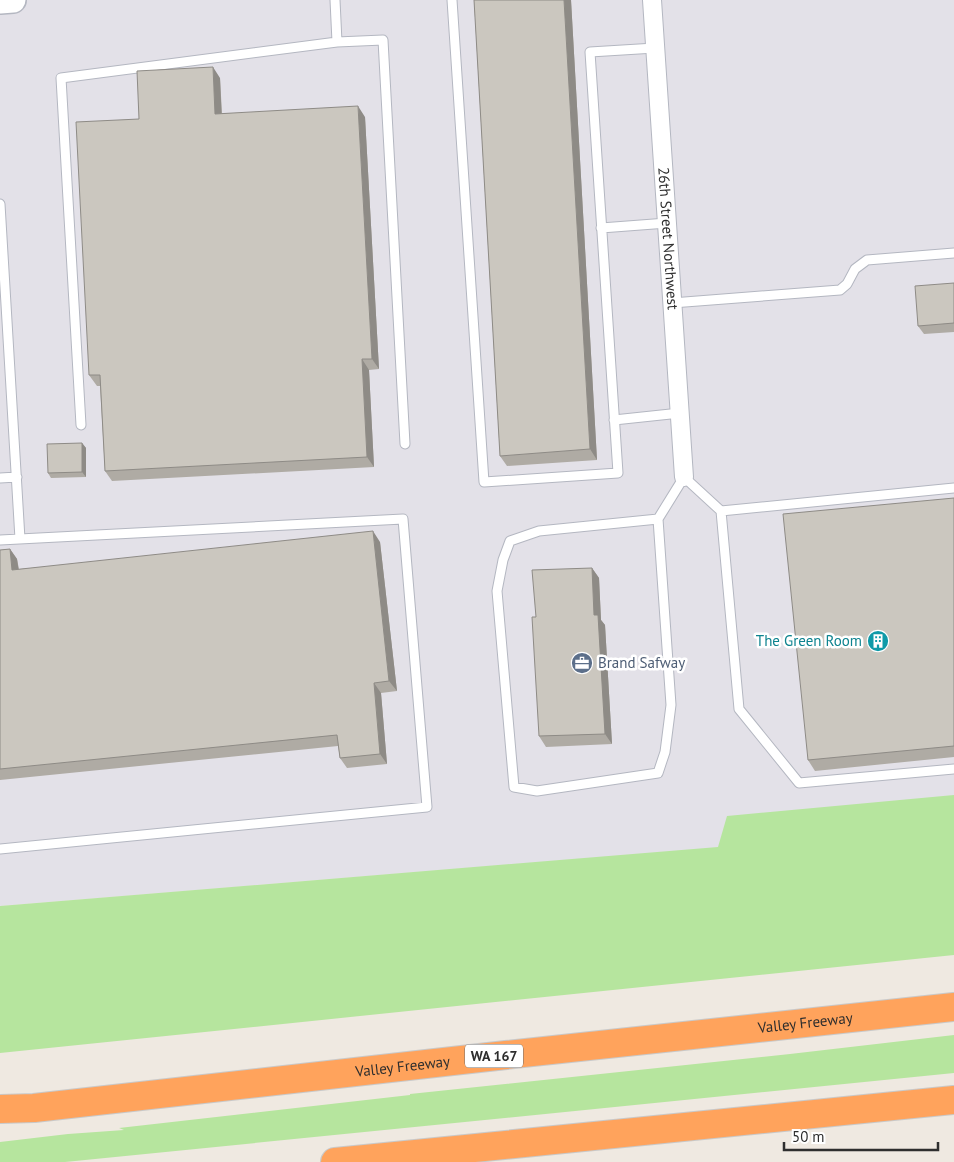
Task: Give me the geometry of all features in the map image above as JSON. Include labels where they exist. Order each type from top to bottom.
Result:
[{"type":"highway","name":"Valley Freeway","points":[[0,1109],[34,1108],[954,1007]]},
{"type":"highway","points":[[335,1162],[954,1100]]},
{"type":"main road","points":[[0,1],[13,0]]},
{"type":"street","name":"26th Street Northwest","points":[[652,0],[684,477]]},
{"type":"lane","points":[[335,0],[337,42]]},
{"type":"lane","points":[[452,0],[484,482],[618,473],[590,52],[655,48]]},
{"type":"lane","points":[[81,425],[60,78],[337,42],[383,40],[405,444]]},
{"type":"lane","points":[[0,204],[3,288],[20,539]]},
{"type":"lane","points":[[601,228],[667,223]]},
{"type":"lane","points":[[672,303],[840,290],[847,284],[855,269],[867,260],[954,253]]},
{"type":"lane","points":[[614,420],[680,413]]},
{"type":"lane","points":[[0,478],[17,477]]},
{"type":"lane","points":[[658,518],[539,531],[510,541],[503,560],[497,592],[514,787],[538,791],[658,773],[666,752],[671,705],[658,518],[684,477],[721,511],[739,709],[799,783],[954,769]]},
{"type":"lane","points":[[721,511],[954,488]]},
{"type":"lane","points":[[0,540],[403,518],[427,807],[0,849]]},
{"type":"shaded area","points":[[0,0],[954,0],[954,817],[713,848],[0,906]]},
{"type":"green space","points":[[954,795],[954,955],[0,1053],[0,906],[718,847],[727,816]]},
{"type":"green space","points":[[954,1035],[954,1073],[65,1162],[0,1162],[0,1142],[124,1130],[119,1128],[410,1094]]},
{"type":"building","points":[[474,0],[564,0],[590,449],[500,456]]},
{"type":"building","points":[[213,67],[215,114],[358,106],[372,359],[362,359],[367,457],[105,471],[100,375],[89,375],[76,122],[139,119],[137,71]]},
{"type":"building","points":[[954,283],[954,323],[918,326],[915,286]]},
{"type":"building","points":[[82,443],[82,472],[48,473],[47,444]]},
{"type":"building","name":"The Green Room","points":[[954,498],[954,746],[808,760],[783,514]]},
{"type":"building","points":[[373,531],[389,681],[374,683],[380,754],[340,758],[337,735],[0,769],[0,550],[10,549],[12,570]]},
{"type":"building","points":[[592,568],[594,615],[598,615],[605,734],[539,736],[532,617],[536,617],[532,570]]},
{"type":"place","name":"The Green Room","points":[[878,641]]},
{"type":"place","name":"Brand Safway","points":[[582,663]]}]
